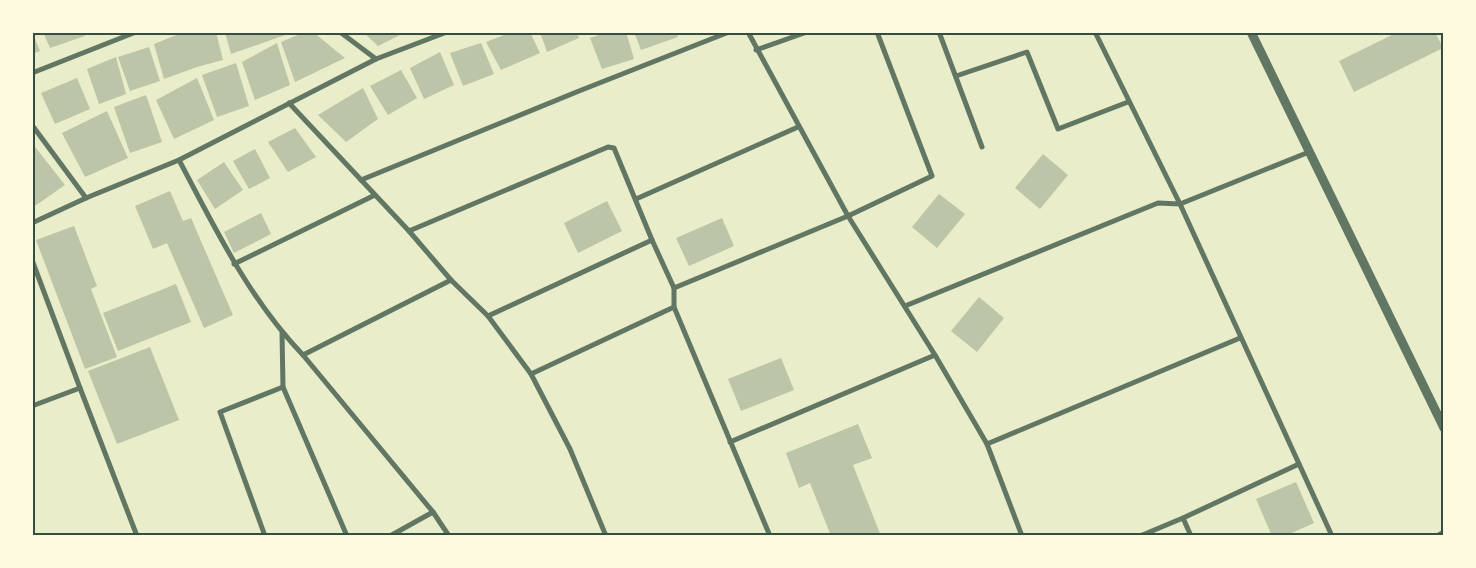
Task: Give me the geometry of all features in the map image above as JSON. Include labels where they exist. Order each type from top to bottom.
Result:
[{"type":"street","points":[[32,73],[136,32]]},
{"type":"street","points":[[340,32],[376,59]]},
{"type":"street","points":[[32,223],[86,198],[179,160],[376,59],[446,32]]},
{"type":"street","points":[[361,180],[729,32]]},
{"type":"street","points":[[748,32],[756,50],[848,216],[935,355],[987,444],[1022,536]]},
{"type":"street","points":[[756,50],[807,32]]},
{"type":"street","points":[[674,288],[848,216],[932,176],[877,32]]},
{"type":"street","points":[[939,32],[982,147]]},
{"type":"street","points":[[1095,32],[1180,204],[1332,536]]},
{"type":"street","points":[[1251,32],[1444,428]]},
{"type":"street","points":[[956,76],[1027,52],[1058,129],[1128,102]]},
{"type":"street","points":[[288,103],[409,231],[451,280],[488,316],[531,374],[570,449],[606,536]]},
{"type":"street","points":[[32,125],[86,198]]},
{"type":"street","points":[[636,199],[798,127]]},
{"type":"street","points":[[409,231],[608,147],[614,148],[674,288],[674,307],[770,536]]},
{"type":"street","points":[[904,306],[1158,203],[1180,204],[1309,152]]},
{"type":"street","points":[[179,160],[234,264],[282,333],[303,355],[433,512],[449,536]]},
{"type":"street","points":[[234,264],[375,195]]},
{"type":"street","points":[[488,316],[652,240]]},
{"type":"street","points":[[32,260],[137,536]]},
{"type":"street","points":[[303,355],[451,280]]},
{"type":"street","points":[[531,374],[674,307]]},
{"type":"street","points":[[282,333],[283,387],[347,536]]},
{"type":"street","points":[[987,444],[1240,338]]},
{"type":"street","points":[[730,442],[935,355]]},
{"type":"street","points":[[265,536],[220,412],[283,387]]},
{"type":"street","points":[[32,406],[80,388]]},
{"type":"street","points":[[1140,536],[1299,464]]},
{"type":"street","points":[[390,536],[433,512]]},
{"type":"street","points":[[1182,518],[1191,536]]},
{"type":"street","points":[[1437,536],[1444,532]]},
{"type":"building","points":[[32,32],[40,51],[32,54]]},
{"type":"building","points":[[43,32],[84,32],[85,36],[50,48]]},
{"type":"building","points":[[184,32],[216,32],[223,60],[164,79],[154,44]]},
{"type":"building","points":[[225,32],[291,32],[291,33],[231,54]]},
{"type":"building","points":[[305,32],[313,32],[345,58],[295,82],[281,42]]},
{"type":"building","points":[[363,32],[406,32],[378,46]]},
{"type":"building","points":[[512,32],[530,32],[540,53],[501,70],[486,42]]},
{"type":"building","points":[[540,32],[577,32],[579,38],[547,52]]},
{"type":"building","points":[[607,32],[626,32],[634,59],[602,69],[590,38]]},
{"type":"building","points":[[634,32],[677,32],[678,37],[641,50]]},
{"type":"building","points":[[1398,32],[1435,32],[1443,48],[1354,92],[1339,61]]},
{"type":"building","points":[[277,43],[290,85],[255,100],[242,62]]},
{"type":"building","points":[[481,43],[494,74],[463,86],[450,53]]},
{"type":"building","points":[[149,47],[160,81],[130,91],[118,57]]},
{"type":"building","points":[[440,52],[454,85],[424,99],[410,68]]},
{"type":"building","points":[[116,57],[126,94],[99,104],[87,69]]},
{"type":"building","points":[[236,63],[249,106],[217,117],[202,75]]},
{"type":"building","points":[[401,70],[417,98],[388,115],[370,86]]},
{"type":"building","points":[[77,78],[90,109],[55,124],[41,93]]},
{"type":"building","points":[[197,78],[214,120],[174,139],[156,100]]},
{"type":"building","points":[[363,88],[378,119],[346,142],[318,115]]},
{"type":"building","points":[[146,95],[162,142],[130,153],[114,107]]},
{"type":"building","points":[[107,111],[128,158],[85,177],[62,133]]},
{"type":"building","points":[[295,128],[316,157],[288,172],[268,142]]},
{"type":"building","points":[[32,143],[65,185],[32,208]]},
{"type":"building","points":[[255,149],[270,178],[249,189],[233,161]]},
{"type":"building","points":[[1043,154],[1068,175],[1040,209],[1015,188]]},
{"type":"building","points":[[224,162],[243,190],[215,209],[197,180]]},
{"type":"building","points":[[170,191],[183,221],[191,218],[233,315],[204,328],[167,243],[153,249],[135,206]]},
{"type":"building","points":[[939,194],[965,214],[937,248],[912,227]]},
{"type":"building","points":[[607,201],[622,231],[578,253],[564,223]]},
{"type":"building","points":[[261,213],[271,234],[234,253],[224,232]]},
{"type":"building","points":[[722,218],[734,246],[689,266],[676,238]]},
{"type":"building","points":[[74,226],[97,286],[91,289],[117,357],[85,369],[36,240]]},
{"type":"building","points":[[176,284],[191,322],[118,351],[103,313]]},
{"type":"building","points":[[979,297],[1004,318],[977,352],[951,331]]},
{"type":"building","points":[[150,347],[179,420],[117,444],[88,371]]},
{"type":"building","points":[[781,358],[794,390],[741,411],[728,379]]},
{"type":"building","points":[[858,424],[872,458],[853,465],[881,536],[831,536],[810,483],[799,488],[786,453]]},
{"type":"building","points":[[1296,482],[1314,523],[1285,536],[1272,536],[1256,499]]}]
